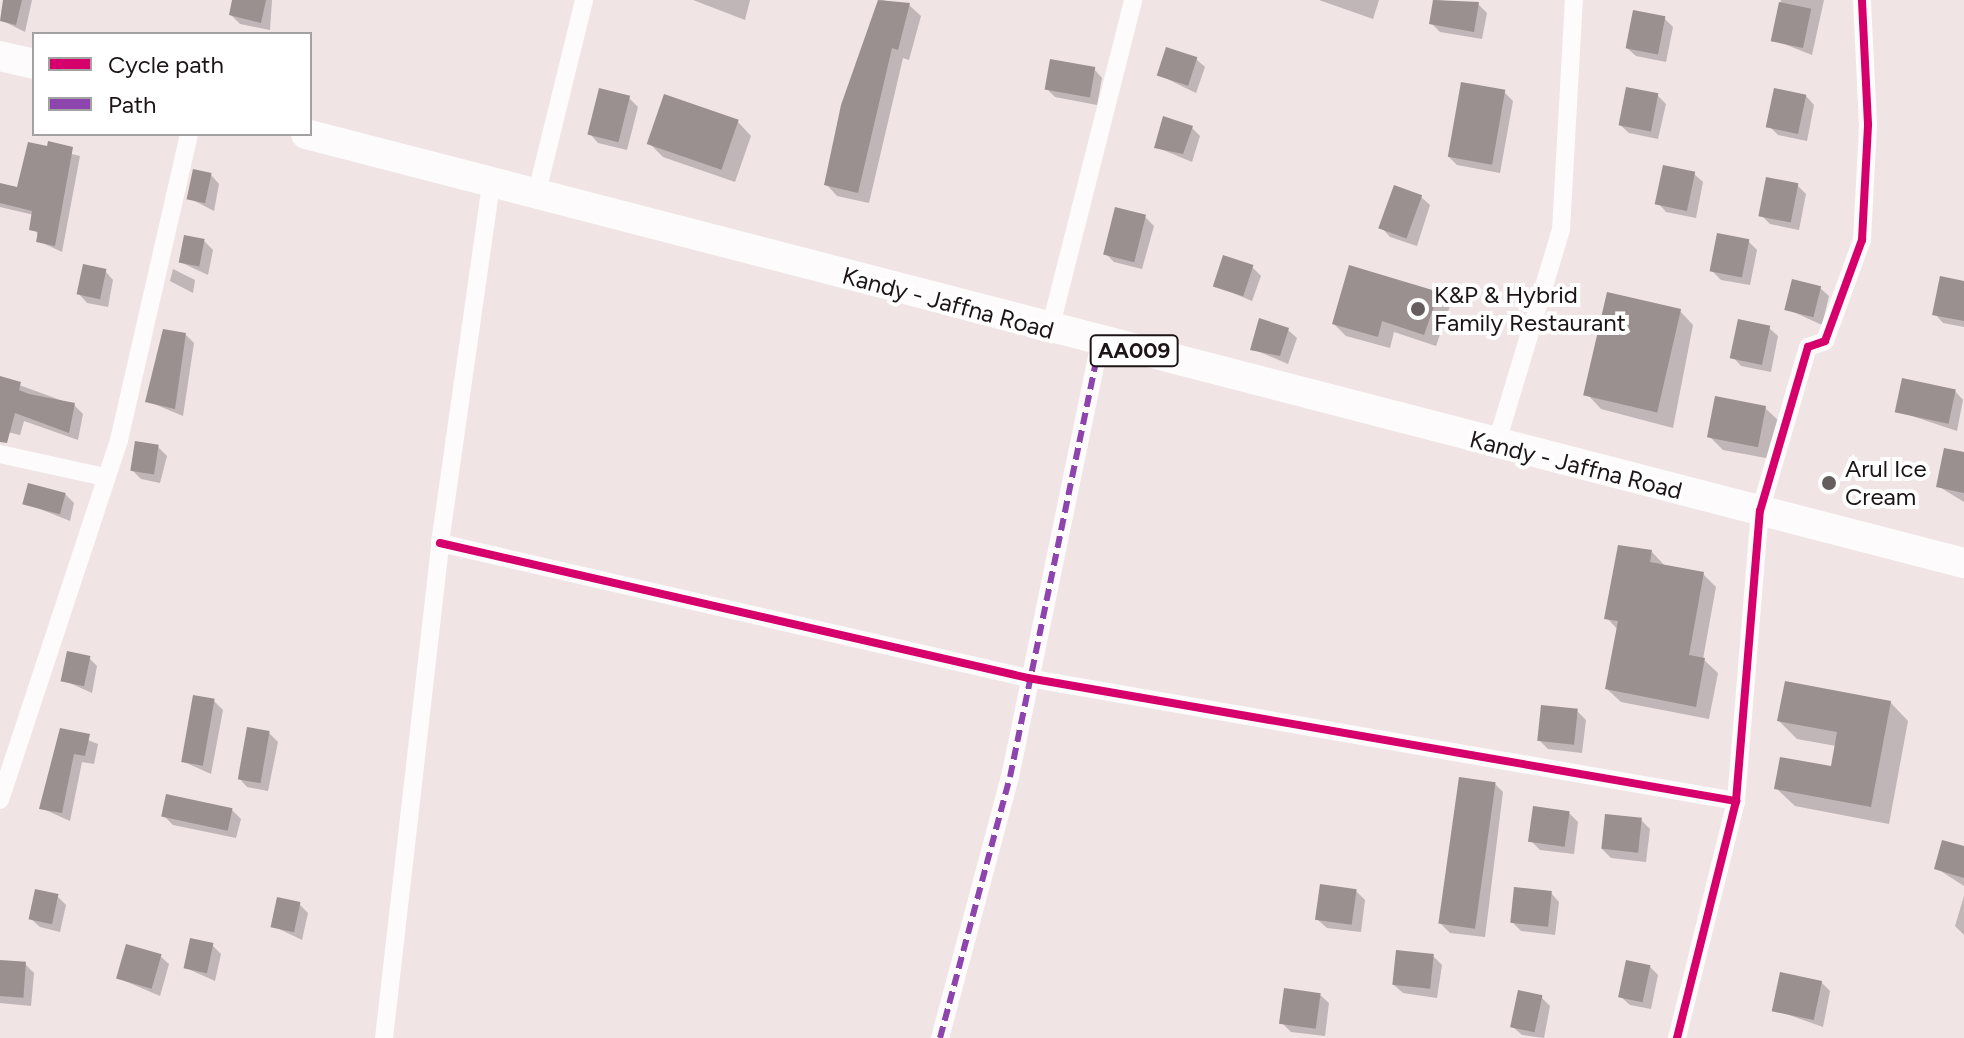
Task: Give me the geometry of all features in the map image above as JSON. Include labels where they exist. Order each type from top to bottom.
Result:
[{"type":"highway","points":[[0,56],[32,64]]},
{"type":"highway","name":"Kandy - Jaffna Road","points":[[312,136],[1496,445],[1964,563]]},
{"type":"street","points":[[536,196],[584,0]]},
{"type":"street","points":[[1050,329],[1133,0]]},
{"type":"street","points":[[1496,445],[1561,230],[1574,0]]},
{"type":"street","points":[[1677,1038],[1736,801],[1760,511],[1808,347],[1825,341],[1862,240],[1868,124],[1862,0]]},
{"type":"street","points":[[0,800],[105,477],[189,136]]},
{"type":"street","points":[[384,1038],[440,543],[491,184]]},
{"type":"street","points":[[940,1038],[1010,777],[1028,678],[1100,342]]},
{"type":"street","points":[[0,454],[105,477]]},
{"type":"street","points":[[440,543],[1028,678],[1736,801]]},
{"type":"building","points":[[3,0],[22,0],[16,25],[0,21]]},
{"type":"building","points":[[232,0],[266,0],[261,23],[229,15]]},
{"type":"building","points":[[878,0],[910,3],[898,50],[892,48],[858,193],[824,185],[841,105]]},
{"type":"building","points":[[1433,0],[1479,2],[1474,32],[1429,24]]},
{"type":"building","points":[[1779,2],[1811,9],[1803,48],[1771,41]]},
{"type":"building","points":[[1633,10],[1665,16],[1658,55],[1626,48]]},
{"type":"building","points":[[1166,47],[1197,57],[1188,86],[1157,76]]},
{"type":"building","points":[[1050,59],[1095,67],[1090,98],[1045,90]]},
{"type":"building","points":[[1461,82],[1505,90],[1492,165],[1448,157]]},
{"type":"building","points":[[1626,87],[1658,93],[1651,132],[1619,125]]},
{"type":"building","points":[[599,88],[630,96],[618,142],[587,135]]},
{"type":"building","points":[[1774,88],[1806,95],[1798,134],[1766,127]]},
{"type":"building","points":[[664,94],[739,120],[721,170],[647,144]]},
{"type":"building","points":[[1163,116],[1193,126],[1183,154],[1154,148]]},
{"type":"building","points":[[48,141],[73,147],[55,246],[36,242],[38,232],[29,230],[32,211],[0,203],[0,183],[17,187],[28,142],[47,146]]},
{"type":"building","points":[[1663,165],[1695,172],[1687,211],[1655,204]]},
{"type":"building","points":[[193,169],[212,173],[205,203],[187,199]]},
{"type":"building","points":[[1766,177],[1798,183],[1791,223],[1758,216]]},
{"type":"building","points":[[1394,185],[1422,195],[1406,238],[1378,228]]},
{"type":"building","points":[[1115,207],[1146,215],[1134,262],[1103,255]]},
{"type":"building","points":[[1717,233],[1749,239],[1742,278],[1710,271]]},
{"type":"building","points":[[184,235],[205,239],[199,266],[179,262]]},
{"type":"building","points":[[1223,255],[1253,265],[1243,296],[1213,286]]},
{"type":"building","points":[[83,264],[106,269],[100,299],[77,294]]},
{"type":"building","points":[[1349,265],[1439,292],[1424,335],[1382,321],[1378,337],[1332,324]]},
{"type":"building","points":[[1940,276],[1964,281],[1964,321],[1932,315]]},
{"type":"building","points":[[1792,279],[1821,286],[1813,317],[1784,310]]},
{"type":"building","points":[[1607,292],[1681,309],[1657,412],[1583,395]]},
{"type":"building","points":[[1259,318],[1289,328],[1280,356],[1250,350]]},
{"type":"building","points":[[1738,319],[1770,326],[1762,365],[1730,358]]},
{"type":"building","points":[[163,329],[186,333],[175,409],[145,402]]},
{"type":"building","points":[[0,376],[21,382],[19,390],[29,394],[75,403],[69,433],[15,413],[7,443],[0,442]]},
{"type":"building","points":[[1902,378],[1956,389],[1949,424],[1895,412]]},
{"type":"building","points":[[1715,396],[1766,406],[1758,447],[1707,437]]},
{"type":"building","points":[[135,441],[159,445],[154,474],[130,471]]},
{"type":"building","points":[[1944,448],[1964,452],[1964,493],[1936,487]]},
{"type":"building","points":[[28,483],[66,493],[60,514],[22,504]]},
{"type":"building","points":[[1618,545],[1652,550],[1650,562],[1704,572],[1689,655],[1705,658],[1696,707],[1605,689],[1618,621],[1604,619]]},
{"type":"building","points":[[67,651],[90,656],[84,686],[61,681]]},
{"type":"building","points":[[1785,681],[1891,701],[1871,807],[1774,789],[1780,757],[1831,766],[1837,732],[1777,721]]},
{"type":"building","points":[[193,695],[215,699],[203,766],[181,762]]},
{"type":"building","points":[[1541,705],[1578,709],[1574,745],[1537,741]]},
{"type":"building","points":[[247,727],[270,731],[260,783],[238,779]]},
{"type":"building","points":[[60,728],[90,734],[85,756],[74,754],[62,813],[39,809]]},
{"type":"building","points":[[1459,777],[1496,782],[1475,929],[1438,924]]},
{"type":"building","points":[[166,794],[233,808],[228,831],[161,816]]},
{"type":"building","points":[[1533,806],[1570,811],[1565,847],[1528,842]]},
{"type":"building","points":[[1605,814],[1642,818],[1638,853],[1601,849]]},
{"type":"building","points":[[1942,840],[1964,846],[1964,878],[1934,869]]},
{"type":"building","points":[[1320,884],[1357,889],[1352,925],[1315,920]]},
{"type":"building","points":[[1514,887],[1552,891],[1548,927],[1510,923]]},
{"type":"building","points":[[35,889],[58,894],[52,924],[29,919]]},
{"type":"building","points":[[277,897],[300,902],[294,932],[271,927]]},
{"type":"building","points":[[190,938],[213,943],[207,973],[184,968]]},
{"type":"building","points":[[126,944],[162,954],[152,989],[116,979]]},
{"type":"building","points":[[1396,950],[1434,954],[1430,989],[1392,985]]},
{"type":"building","points":[[0,960],[26,962],[23,998],[0,996]]},
{"type":"building","points":[[1626,960],[1650,965],[1643,1002],[1618,997]]},
{"type":"building","points":[[1780,972],[1822,981],[1814,1020],[1772,1011]]},
{"type":"building","points":[[1284,988],[1321,993],[1316,1029],[1279,1024]]},
{"type":"building","points":[[1518,990],[1542,995],[1535,1032],[1510,1027]]},
{"type":"marked path","points":[[940,1038],[1010,777],[1100,342]]},
{"type":"cycle path","points":[[1677,1038],[1736,801],[1760,511],[1808,347],[1825,341],[1862,240],[1868,124],[1862,0]]},
{"type":"cycle path","points":[[440,543],[1028,678],[1736,801]]},
{"type":"place","name":"K&P & Hybrid Family Restaurant","points":[[1418,309]]},
{"type":"place","name":"Arul Ice Cream","points":[[1829,483]]}]
